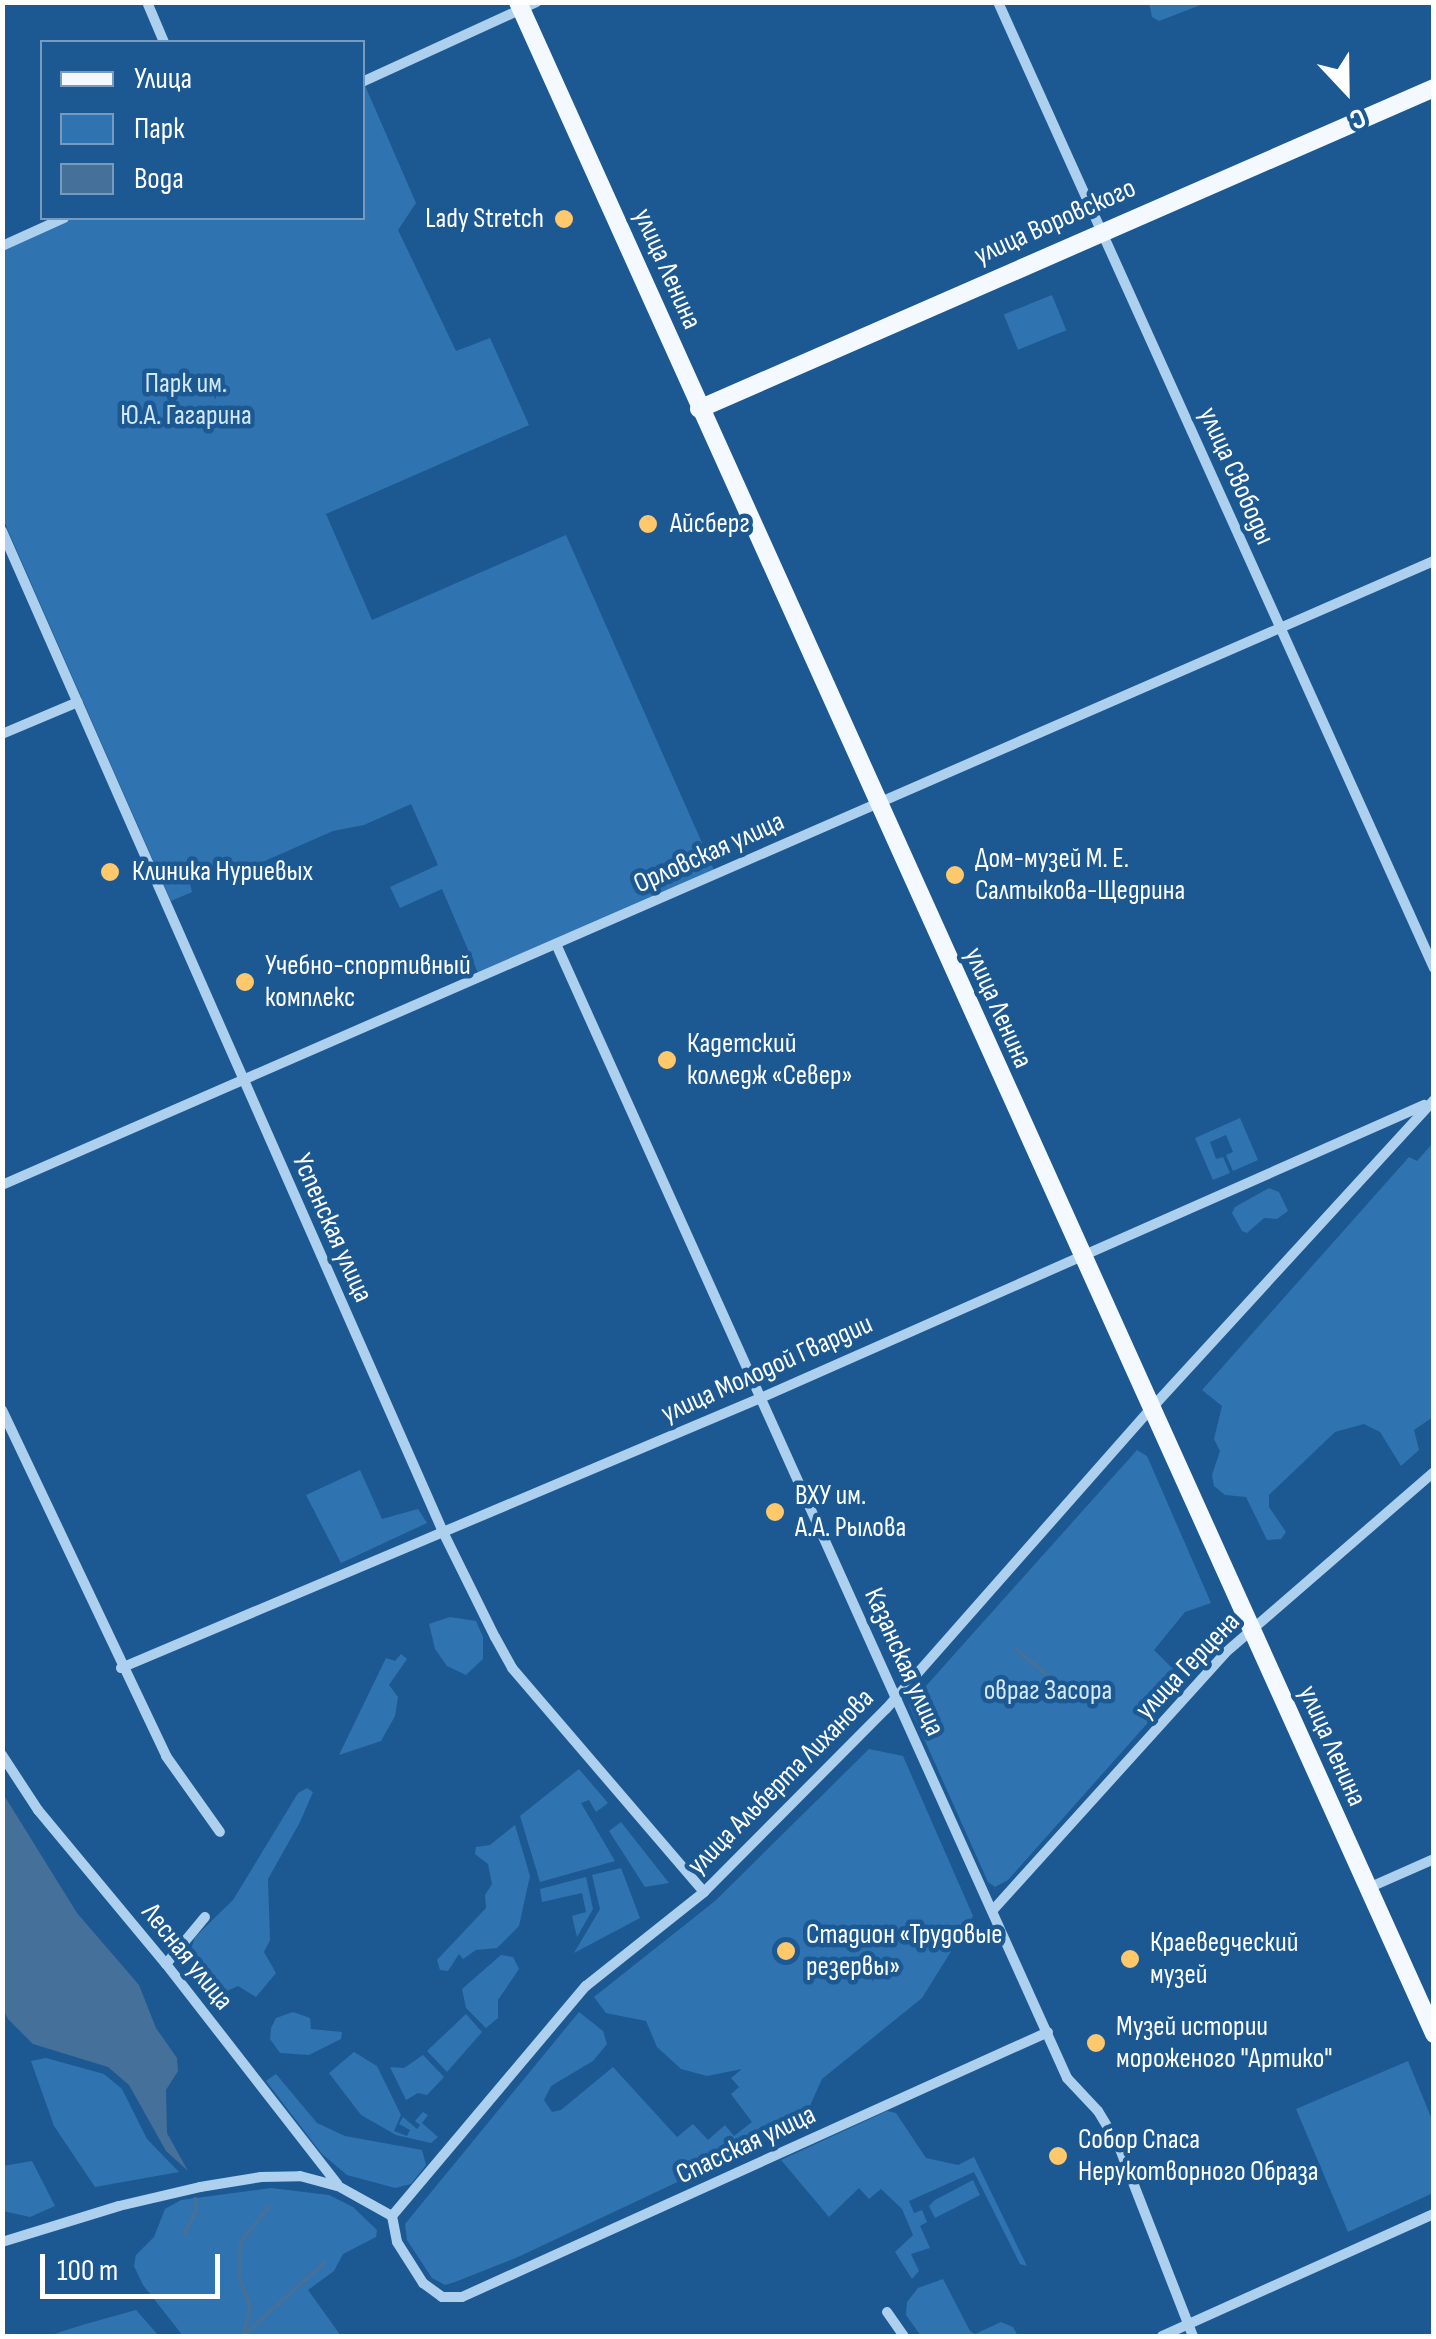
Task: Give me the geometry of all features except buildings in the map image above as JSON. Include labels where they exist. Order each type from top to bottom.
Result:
[{"type":"main road","name":"улица Ленина","points":[[525,5],[876,805],[1434,2034]]},
{"type":"main road","name":"улица Воровского","points":[[699,409],[1434,88]]},
{"type":"street","points":[[147,2],[163,40]]},
{"type":"street","name":"улица Свободы","points":[[998,2],[1434,968]]},
{"type":"street","points":[[365,81],[525,5]]},
{"type":"street","points":[[2,246],[60,220]]},
{"type":"street","name":"Успенская улица","points":[[2,532],[443,1532],[512,1668],[704,1892]]},
{"type":"street","name":"Орловская улица","points":[[2,1186],[1434,561]]},
{"type":"street","points":[[2,734],[78,702]]},
{"type":"street","name":"Казанская улица","points":[[556,944],[1072,2086],[1098,2111],[1118,2144],[1193,2336]]},
{"type":"street","name":"улица Молодой Гвардии","points":[[121,1668],[763,1398],[1431,1102]]},
{"type":"street","name":"улица Альберта Лиханова","points":[[392,2216],[586,1986],[704,1892],[895,1699],[1149,1411],[1431,1102]]},
{"type":"street","points":[[2,1410],[166,1756],[220,1832]]},
{"type":"street","name":"улица Герцена","points":[[993,1910],[1249,1630],[1434,1472]]},
{"type":"street","name":"Лесная улица","points":[[2,1755],[38,1810],[166,1964],[338,2186]]},
{"type":"street","points":[[1366,1889],[1434,1858]]},
{"type":"street","points":[[166,1964],[205,1917]]},
{"type":"street","name":"Спасская улица","points":[[392,2216],[397,2242],[423,2283],[442,2297],[462,2297],[1048,2032]]},
{"type":"street","points":[[2,2242],[118,2206],[244,2179],[300,2176],[338,2186],[392,2216]]},
{"type":"street","points":[[1162,2336],[1434,2214]]},
{"type":"street","points":[[888,2312],[904,2336]]},
{"type":"green space","points":[[1149,2],[1206,3],[1159,21],[1152,17]]},
{"type":"green space","name":"Парк им. Ю.А. Гагарина","points":[[365,86],[416,203],[398,230],[456,351],[490,338],[529,425],[326,514],[372,620],[566,535],[714,870],[478,973],[442,889],[400,908],[390,887],[438,865],[411,804],[364,825],[333,831],[224,879],[220,871],[190,884],[192,892],[171,901],[3,519],[2,246],[60,220],[365,220]]},
{"type":"green space","points":[[1052,295],[1066,330],[1018,350],[1004,314]]},
{"type":"green space","points":[[1240,1118],[1258,1160],[1233,1171],[1226,1155],[1233,1152],[1226,1135],[1210,1142],[1216,1159],[1223,1157],[1230,1173],[1213,1180],[1195,1138]]},
{"type":"green space","points":[[1433,1143],[1433,1417],[1414,1430],[1419,1450],[1401,1466],[1380,1432],[1364,1424],[1335,1432],[1269,1495],[1269,1507],[1286,1532],[1281,1539],[1267,1540],[1246,1497],[1225,1495],[1214,1486],[1212,1475],[1220,1451],[1214,1439],[1222,1406],[1202,1390],[1409,1157],[1417,1161]]},
{"type":"green space","points":[[1269,1188],[1279,1192],[1288,1211],[1277,1219],[1264,1218],[1247,1233],[1242,1231],[1232,1213],[1235,1207]]},
{"type":"green space","name":"овраг Засора","points":[[1137,1450],[1147,1456],[1211,1603],[1185,1612],[1154,1650],[1185,1681],[1008,1880],[995,1887],[988,1882],[909,1705]]},
{"type":"green space","points":[[360,1470],[382,1519],[418,1509],[427,1523],[341,1563],[306,1495]]},
{"type":"green space","points":[[450,1617],[476,1621],[483,1637],[483,1659],[466,1675],[447,1666],[435,1649],[429,1624]]},
{"type":"green space","points":[[401,1654],[407,1659],[389,1685],[398,1697],[395,1716],[381,1741],[339,1755],[386,1658],[395,1661]]},
{"type":"green space","points":[[869,1749],[903,1756],[973,1916],[922,1998],[822,2079],[807,2112],[811,2119],[518,2257],[445,2285],[432,2278],[407,2240],[405,2224],[579,2012],[603,2031],[607,2044],[593,2061],[551,2086],[544,2100],[552,2112],[561,2110],[613,2067],[677,2137],[693,2124],[708,2140],[725,2125],[734,2136],[752,2122],[731,2094],[739,2087],[731,2078],[742,2069],[707,2076],[681,2069],[657,2047],[646,2021],[606,2013],[594,1997],[715,1901]]},
{"type":"green space","points":[[579,1769],[608,1803],[596,1812],[589,1800],[581,1803],[615,1861],[540,1882],[520,1816]]},
{"type":"green space","points":[[307,1788],[313,1792],[268,1879],[270,1940],[264,1952],[276,1973],[256,1997],[238,1986],[214,1997],[196,1981],[189,1956],[195,1937],[233,1900],[298,1793]]},
{"type":"green space","points":[[621,1822],[669,1883],[645,1887],[609,1831]]},
{"type":"green space","points":[[515,1825],[530,1876],[519,1926],[497,1948],[476,1950],[463,1959],[459,1954],[448,1971],[440,1970],[437,1960],[486,1908],[485,1895],[492,1884],[488,1864],[475,1854],[476,1847],[490,1845]]},
{"type":"green space","points":[[621,1868],[640,1918],[574,1953],[600,1909],[592,1875]]},
{"type":"green space","points":[[586,1877],[593,1909],[577,1937],[572,1916],[586,1912],[582,1893],[542,1902],[540,1889]]},
{"type":"green space","points":[[501,1955],[513,1957],[519,1969],[498,2000],[498,2018],[486,2028],[466,2008],[462,1989]]},
{"type":"green space","points":[[293,2012],[310,2018],[311,2029],[342,2032],[341,2039],[309,2055],[280,2053],[270,2039],[271,2028],[276,2018]]},
{"type":"green space","points":[[466,2014],[482,2032],[447,2072],[427,2051]]},
{"type":"green space","points":[[354,2052],[377,2066],[401,2115],[394,2131],[407,2136],[410,2130],[399,2124],[403,2117],[417,2129],[420,2125],[415,2121],[423,2112],[428,2115],[422,2123],[438,2137],[431,2143],[396,2135],[361,2115],[329,2073]]},
{"type":"green space","points":[[423,2055],[444,2077],[427,2095],[418,2093],[406,2100],[390,2067],[404,2068]]},
{"type":"green space","points":[[46,2058],[104,2074],[122,2089],[147,2139],[179,2172],[95,2187],[54,2126],[31,2061]]},
{"type":"green space","points":[[1408,2061],[1433,2122],[1433,2193],[1348,2232],[1296,2109]]},
{"type":"green space","points":[[276,2074],[317,2123],[345,2136],[422,2150],[426,2165],[411,2184],[395,2188],[347,2175],[322,2154],[266,2081]]},
{"type":"green space","points":[[887,2111],[896,2113],[926,2158],[958,2165],[974,2157],[1027,2266],[1020,2264],[974,2172],[909,2201],[914,2213],[922,2210],[927,2222],[920,2226],[930,2248],[911,2254],[919,2271],[912,2279],[895,2252],[913,2235],[902,2209],[881,2189],[869,2199],[859,2188],[829,2217],[781,2160]]},
{"type":"green space","points":[[32,2161],[55,2206],[30,2217],[3,2211],[3,2166]]},
{"type":"green space","points":[[973,2180],[980,2195],[935,2218],[929,2206],[935,2200]]},
{"type":"green space","points":[[271,2188],[329,2195],[353,2207],[377,2230],[376,2237],[343,2254],[334,2271],[308,2290],[341,2336],[183,2336],[143,2285],[134,2266],[136,2255],[154,2237],[165,2209],[181,2200]]},
{"type":"green space","points":[[943,2279],[970,2331],[975,2334],[1001,2322],[1013,2327],[1018,2336],[921,2336],[906,2315],[907,2302],[918,2288]]},
{"type":"green space","points":[[136,2310],[159,2336],[48,2336],[82,2325]]},
{"type":"water","points":[[2,1792],[77,1913],[139,1985],[156,2028],[177,2058],[178,2071],[166,2090],[167,2133],[188,2171],[166,2151],[129,2085],[108,2067],[33,2044],[8,2019],[2,2007]]},
{"type":"waterway","points":[[1017,1650],[1070,1694]]},
{"type":"waterway","points":[[185,2233],[196,2210],[195,2199]]},
{"type":"waterway","points":[[243,2336],[250,2307],[239,2277],[241,2241],[269,2207]]},
{"type":"waterway","points":[[246,2333],[324,2263]]},
{"type":"place","name":"Lady Stretch","points":[[564,219]]},
{"type":"place","name":"Айсберг","points":[[648,524]]},
{"type":"place","name":"Клиника Нуриевых","points":[[110,872]]},
{"type":"place","name":"Дом-музей М. Е. Салтыкова-Щедрина","points":[[955,875]]},
{"type":"place","name":"Учебно-спортивный комплекс","points":[[245,982]]},
{"type":"place","name":"Кадетский колледж «Север»","points":[[667,1060]]},
{"type":"place","name":"ВХУ им. А.А. Рылова","points":[[775,1512]]},
{"type":"place","name":"Стадион «Трудовые резервы»","points":[[786,1951]]},
{"type":"place","name":"Краеведческий музей","points":[[1130,1959]]},
{"type":"place","name":"Музей истории мороженого \"Артико\"","points":[[1096,2043]]},
{"type":"place","name":"Собор Спаса Нерукотворного Образа","points":[[1058,2156]]}]
